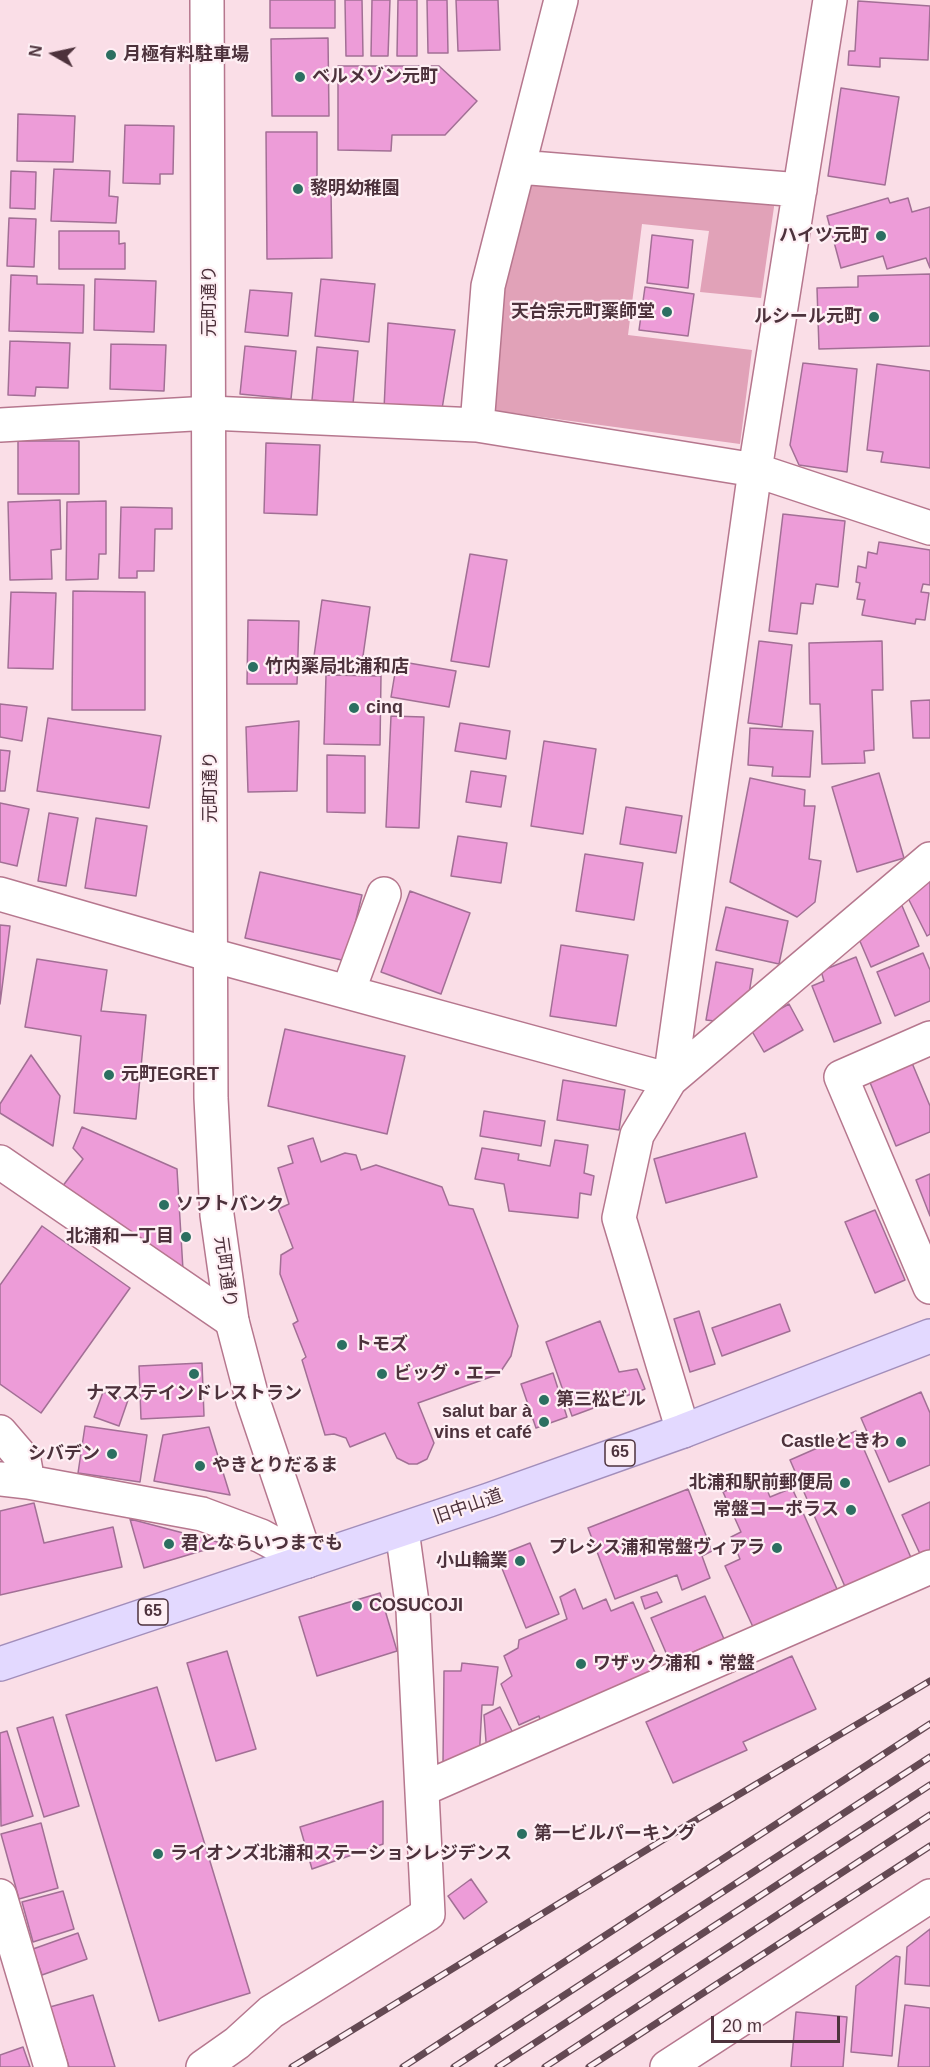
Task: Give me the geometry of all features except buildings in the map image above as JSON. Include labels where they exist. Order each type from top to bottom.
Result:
[{"type":"main road","name":"旧中山道","points":[[0,1664],[402,1530],[683,1431],[930,1336]]},
{"type":"street","name":"元町通り","points":[[207,0],[211,1098],[217,1215],[232,1321],[253,1401],[307,1561]]},
{"type":"street","points":[[477,425],[488,286],[561,0]]},
{"type":"street","points":[[670,1080],[755,470],[830,0]]},
{"type":"street","points":[[519,167],[800,190]]},
{"type":"street","points":[[0,425],[210,413],[477,425],[755,470],[930,528]]},
{"type":"street","points":[[683,1431],[619,1218],[637,1135],[670,1080],[930,859]]},
{"type":"street","points":[[0,894],[211,955],[670,1080]]},
{"type":"street","points":[[348,992],[384,894]]},
{"type":"street","points":[[930,1038],[841,1077],[930,1287]]},
{"type":"street","points":[[0,1162],[232,1321]]},
{"type":"street","points":[[0,1432],[24,1460],[14,1481],[202,1514],[261,1536],[307,1561]]},
{"type":"street","points":[[203,2067],[237,2043],[271,2012],[428,1914],[413,1610],[402,1530]]},
{"type":"street","points":[[423,1789],[930,1567]]},
{"type":"street","points":[[0,1896],[51,2067]]},
{"type":"street","points":[[667,2067],[930,1896]]},
{"type":"shaded area","points":[[531,179],[775,200],[761,298],[700,292],[709,231],[642,224],[628,335],[752,350],[740,444],[490,410],[501,285]]},
{"type":"railway","points":[[292,2067],[679,1830],[930,1681]]},
{"type":"railway","points":[[403,2067],[930,1724]]},
{"type":"railway","points":[[454,2067],[930,1757]]},
{"type":"railway","points":[[498,2067],[930,1785]]},
{"type":"railway","points":[[545,2067],[930,1815]]},
{"type":"railway","points":[[589,2067],[930,1846]]},
{"type":"place","name":"月極有料駐車場","points":[[111,55]]},
{"type":"place","name":"ベルメゾン元町","points":[[300,77]]},
{"type":"place","name":"黎明幼稚園","points":[[298,189]]},
{"type":"place","name":"ハイツ元町","points":[[881,236]]},
{"type":"place","name":"天台宗元町薬師堂","points":[[667,312]]},
{"type":"place","name":"ルシール元町","points":[[874,317]]},
{"type":"place","name":"竹内薬局北浦和店","points":[[253,667]]},
{"type":"place","name":"cinq","points":[[354,708]]},
{"type":"place","name":"元町EGRET","points":[[109,1075]]},
{"type":"place","name":"ソフトバンク","points":[[164,1205]]},
{"type":"place","name":"北浦和一丁目","points":[[186,1237]]},
{"type":"place","name":"トモズ","points":[[342,1345]]},
{"type":"place","name":"ナマステインドレストラン","points":[[194,1374]]},
{"type":"place","name":"ビッグ・エー","points":[[382,1374]]},
{"type":"place","name":"第三松ビル","points":[[544,1400]]},
{"type":"place","name":"salut bar à vins et café","points":[[544,1422]]},
{"type":"place","name":"Castleときわ","points":[[901,1442]]},
{"type":"place","name":"シバデン","points":[[112,1454]]},
{"type":"place","name":"やきとりだるま","points":[[200,1466]]},
{"type":"place","name":"北浦和駅前郵便局","points":[[845,1483]]},
{"type":"place","name":"常盤コーポラス","points":[[851,1510]]},
{"type":"place","name":"君とならいつまでも","points":[[169,1544]]},
{"type":"place","name":"プレシス浦和常盤ヴィアラ","points":[[777,1548]]},
{"type":"place","name":"小山輪業","points":[[520,1561]]},
{"type":"place","name":"COSUCOJI","points":[[357,1606]]},
{"type":"place","name":"ワザック浦和・常盤","points":[[581,1664]]},
{"type":"place","name":"第一ビルパーキング","points":[[522,1834]]},
{"type":"place","name":"ライオンズ北浦和ステーションレジデンス","points":[[158,1854]]}]
